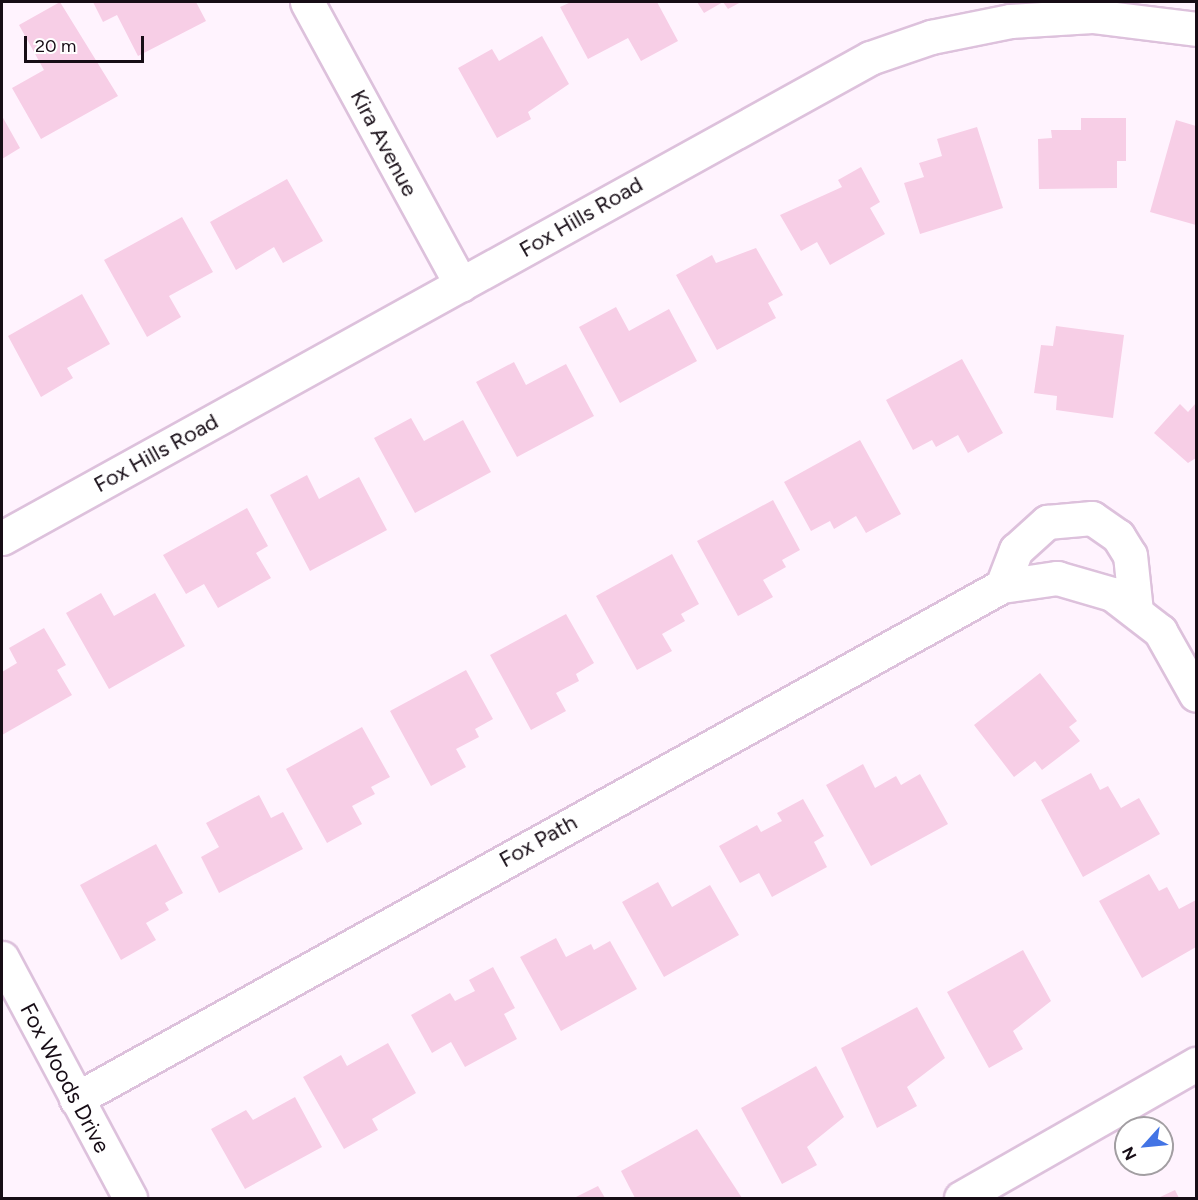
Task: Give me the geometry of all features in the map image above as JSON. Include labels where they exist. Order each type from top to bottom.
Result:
[{"type":"street","name":"Kira Avenue","points":[[307,2],[461,285]]},
{"type":"street","name":"Fox Hills Road","points":[[2,538],[461,285],[826,79],[900,48],[1010,21],[1092,16],[1197,30]]},
{"type":"street","points":[[1002,586],[1016,550],[1047,522],[1092,518],[1118,536],[1130,555],[1136,611]]},
{"type":"street","name":"Fox Path","points":[[76,1099],[1002,586],[1033,580],[1077,581],[1136,611],[1160,631],[1197,695]]},
{"type":"street","name":"Fox Woods Drive","points":[[2,958],[130,1198]]},
{"type":"street","points":[[961,1198],[1197,1064]]},
{"type":"building","points":[[60,2],[118,96],[41,139],[12,88],[44,70],[19,25]]},
{"type":"building","points":[[93,2],[196,2],[206,21],[138,56],[117,15],[103,22]]},
{"type":"building","points":[[571,2],[657,2],[678,41],[641,61],[628,38],[588,59],[560,7]]},
{"type":"building","points":[[697,2],[723,2],[704,13]]},
{"type":"building","points":[[723,2],[741,2],[728,9]]},
{"type":"building","points":[[542,36],[569,84],[528,112],[531,119],[497,138],[458,68],[492,49],[499,61]]},
{"type":"building","points":[[2,116],[20,148],[2,159]]},
{"type":"building","points":[[1081,118],[1126,118],[1126,161],[1117,161],[1117,188],[1039,189],[1038,139],[1052,138],[1051,130],[1081,130]]},
{"type":"building","points":[[1176,120],[1196,126],[1196,225],[1150,212]]},
{"type":"building","points":[[977,127],[1003,208],[920,234],[904,183],[924,177],[919,163],[942,156],[937,139]]},
{"type":"building","points":[[861,167],[880,202],[870,208],[885,234],[830,265],[817,242],[801,251],[780,215],[842,187],[838,180]]},
{"type":"building","points":[[287,179],[323,241],[283,263],[274,247],[236,270],[210,222]]},
{"type":"building","points":[[182,217],[213,272],[169,296],[181,317],[147,337],[104,260]]},
{"type":"building","points":[[756,248],[783,295],[768,303],[776,318],[717,350],[676,275],[712,255],[716,263]]},
{"type":"building","points":[[82,294],[110,344],[67,368],[73,378],[41,397],[8,336]]},
{"type":"building","points":[[616,307],[629,331],[669,309],[697,361],[620,403],[579,327]]},
{"type":"building","points":[[1056,326],[1124,335],[1113,418],[1056,410],[1057,396],[1034,393],[1041,345],[1053,346]]},
{"type":"building","points":[[962,359],[1003,433],[968,453],[958,435],[936,447],[932,440],[913,450],[886,400]]},
{"type":"building","points":[[514,362],[526,385],[566,364],[594,416],[517,457],[476,382]]},
{"type":"building","points":[[1196,403],[1196,458],[1188,463],[1154,433],[1180,404],[1188,412]]},
{"type":"building","points":[[411,418],[424,441],[463,420],[491,472],[415,513],[374,438]]},
{"type":"building","points":[[860,440],[901,514],[866,533],[856,516],[834,529],[830,521],[811,531],[784,482]]},
{"type":"building","points":[[307,475],[319,499],[359,477],[387,530],[310,571],[270,495]]},
{"type":"building","points":[[773,500],[800,550],[782,560],[786,567],[763,580],[773,597],[738,616],[697,541]]},
{"type":"building","points":[[247,508],[268,546],[256,553],[271,578],[218,608],[204,584],[186,594],[163,555]]},
{"type":"building","points":[[672,554],[699,604],[681,614],[685,621],[662,634],[672,651],[637,670],[596,596]]},
{"type":"building","points":[[101,593],[114,616],[155,593],[185,646],[109,689],[66,613]]},
{"type":"building","points":[[566,614],[594,663],[576,674],[579,681],[556,693],[566,711],[531,730],[490,655]]},
{"type":"building","points":[[44,628],[66,665],[57,670],[72,695],[2,735],[2,672],[17,663],[9,648]]},
{"type":"building","points":[[466,670],[493,719],[475,729],[479,737],[456,749],[466,767],[431,786],[390,711]]},
{"type":"building","points":[[1040,673],[1077,721],[1069,727],[1080,741],[1042,770],[1035,761],[1014,777],[974,725]]},
{"type":"building","points":[[362,727],[390,777],[371,787],[375,794],[352,806],[362,824],[327,843],[286,769]]},
{"type":"building","points":[[863,764],[875,788],[896,776],[901,785],[920,774],[948,824],[871,866],[826,785]]},
{"type":"building","points":[[1091,773],[1100,790],[1108,786],[1121,808],[1139,798],[1160,834],[1083,877],[1041,800]]},
{"type":"building","points":[[259,795],[271,818],[283,812],[303,849],[219,893],[201,857],[219,847],[206,823]]},
{"type":"building","points":[[803,799],[824,836],[814,842],[827,867],[772,897],[759,873],[740,883],[719,846],[757,825],[761,832],[782,821],[777,813]]},
{"type":"building","points":[[156,844],[183,893],[165,903],[169,910],[146,923],[156,940],[121,960],[80,885]]},
{"type":"building","points":[[1149,874],[1159,891],[1167,887],[1179,909],[1196,900],[1196,947],[1142,978],[1099,901]]},
{"type":"building","points":[[658,882],[672,907],[710,885],[739,935],[664,977],[622,902]]},
{"type":"building","points":[[556,938],[566,957],[591,944],[594,950],[610,941],[637,989],[561,1031],[520,957]]},
{"type":"building","points":[[1023,950],[1051,1001],[1013,1031],[1023,1049],[989,1068],[947,992]]},
{"type":"building","points":[[493,967],[515,1008],[504,1014],[517,1039],[465,1067],[451,1042],[432,1053],[411,1015],[450,993],[455,1001],[475,991],[469,980]]},
{"type":"building","points":[[917,1007],[945,1058],[907,1087],[917,1106],[877,1128],[841,1048]]},
{"type":"building","points":[[388,1043],[416,1093],[372,1119],[378,1130],[344,1149],[303,1077],[341,1055],[347,1066]]},
{"type":"building","points":[[816,1066],[844,1117],[807,1147],[817,1165],[782,1184],[741,1108]]},
{"type":"building","points":[[295,1097],[322,1147],[245,1189],[211,1129],[246,1110],[253,1120]]},
{"type":"building","points":[[697,1129],[742,1198],[635,1198],[621,1171]]},
{"type":"building","points":[[598,1186],[605,1198],[574,1198]]},
{"type":"building","points":[[1175,1190],[1179,1198],[1158,1198]]}]
